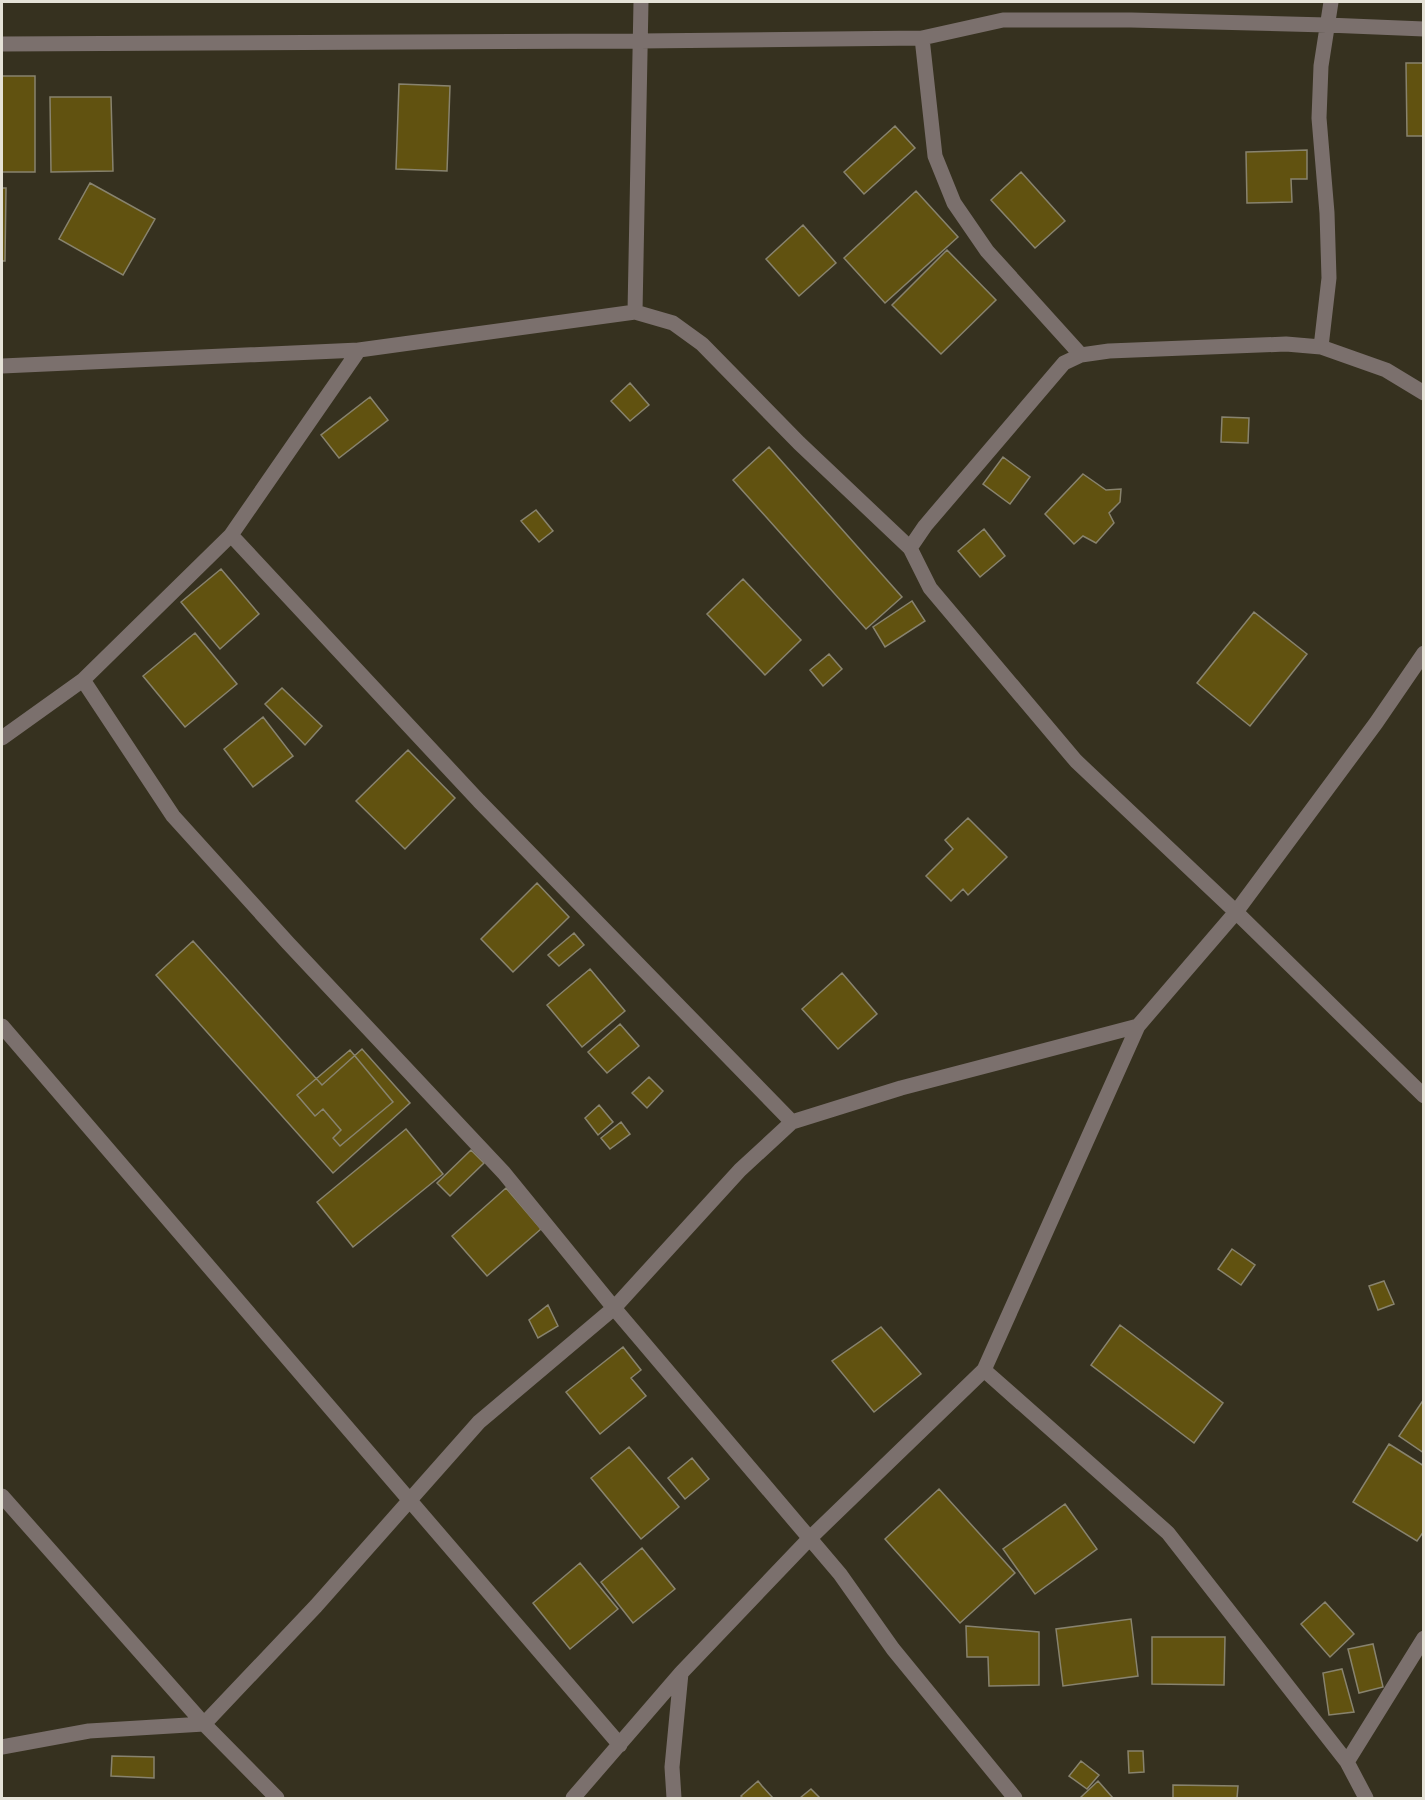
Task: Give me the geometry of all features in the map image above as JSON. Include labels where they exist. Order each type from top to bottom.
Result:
[{"type":"street","points":[[635,312],[641,2]]},
{"type":"street","points":[[1321,347],[1329,278],[1327,213],[1319,118],[1321,66],[1331,2]]},
{"type":"street","points":[[2,44],[922,38],[1003,20],[1131,20],[1424,29]]},
{"type":"street","points":[[922,38],[935,156],[954,203],[987,251],[1080,355]]},
{"type":"street","points":[[2,366],[360,350],[635,312],[673,323],[702,344],[798,443],[910,548],[930,588],[1076,761],[1236,912],[1424,1096]]},
{"type":"street","points":[[910,548],[925,526],[1064,363],[1080,355],[1109,351],[1274,345],[1321,347],[1386,369],[1424,393]]},
{"type":"street","points":[[2,738],[83,680],[231,535],[360,350]]},
{"type":"street","points":[[231,535],[479,801],[792,1122]]},
{"type":"street","points":[[573,1798],[681,1672],[809,1539],[984,1370],[1138,1026],[1236,912],[1377,723],[1424,653]]},
{"type":"street","points":[[83,680],[173,816],[288,943],[504,1173],[614,1308],[840,1574],[893,1649],[1015,1798]]},
{"type":"street","points":[[2,1026],[620,1745]]},
{"type":"street","points":[[2,1747],[89,1731],[204,1724],[316,1606],[479,1422],[614,1308],[740,1170],[792,1122],[901,1088],[1138,1026]]},
{"type":"street","points":[[984,1370],[1168,1533],[1347,1762],[1366,1798]]},
{"type":"street","points":[[2,1496],[204,1724],[277,1798]]},
{"type":"street","points":[[1347,1762],[1424,1638]]},
{"type":"street","points":[[674,1798],[672,1767],[681,1672]]},
{"type":"building","points":[[1406,63],[1424,63],[1424,136],[1407,136]]},
{"type":"building","points":[[2,76],[35,76],[35,172],[2,172]]},
{"type":"building","points":[[399,84],[450,86],[447,171],[396,169]]},
{"type":"building","points":[[50,97],[111,97],[113,171],[51,172]]},
{"type":"building","points":[[895,126],[915,148],[864,194],[844,172]]},
{"type":"building","points":[[1307,150],[1307,179],[1291,179],[1292,202],[1247,203],[1246,152]]},
{"type":"building","points":[[1021,172],[1065,221],[1035,248],[991,200]]},
{"type":"building","points":[[90,183],[155,219],[123,275],[59,239]]},
{"type":"building","points":[[2,188],[6,188],[5,261],[2,261]]},
{"type":"building","points":[[916,191],[958,237],[885,303],[844,258]]},
{"type":"building","points":[[803,225],[836,263],[799,296],[766,259]]},
{"type":"building","points":[[947,250],[996,300],[941,354],[892,305]]},
{"type":"building","points":[[630,383],[649,405],[630,421],[611,401]]},
{"type":"building","points":[[370,397],[388,420],[339,458],[321,435]]},
{"type":"building","points":[[1222,417],[1249,418],[1248,443],[1221,442]]},
{"type":"building","points":[[769,447],[902,597],[866,629],[733,480]]},
{"type":"building","points":[[1003,457],[1030,477],[1010,504],[983,484]]},
{"type":"building","points":[[1083,474],[1106,490],[1121,489],[1120,502],[1109,513],[1114,523],[1096,543],[1083,536],[1074,544],[1045,514]]},
{"type":"building","points":[[536,510],[553,531],[539,542],[521,521]]},
{"type":"building","points":[[984,529],[1005,556],[980,577],[958,551]]},
{"type":"building","points":[[221,569],[259,614],[220,649],[181,602]]},
{"type":"building","points":[[743,579],[801,640],[765,675],[707,614]]},
{"type":"building","points":[[912,601],[925,621],[885,647],[873,627]]},
{"type":"building","points":[[1254,612],[1307,654],[1250,726],[1197,683]]},
{"type":"building","points":[[195,633],[237,684],[185,727],[143,676]]},
{"type":"building","points":[[829,654],[842,669],[823,686],[810,670]]},
{"type":"building","points":[[282,688],[322,726],[305,745],[265,704]]},
{"type":"building","points":[[263,717],[293,756],[253,787],[224,749]]},
{"type":"building","points":[[408,750],[455,798],[405,849],[356,801]]},
{"type":"building","points":[[968,818],[1007,857],[968,895],[963,889],[951,901],[926,876],[953,849],[945,840]]},
{"type":"building","points":[[537,883],[569,917],[513,972],[481,939]]},
{"type":"building","points":[[574,933],[584,945],[559,966],[548,955]]},
{"type":"building","points":[[193,941],[322,1085],[362,1049],[410,1103],[333,1173],[156,975]]},
{"type":"building","points":[[590,969],[625,1011],[582,1047],[547,1005]]},
{"type":"building","points":[[842,973],[877,1014],[838,1049],[802,1009]]},
{"type":"building","points":[[620,1024],[639,1046],[607,1073],[588,1052]]},
{"type":"building","points":[[350,1050],[393,1102],[340,1146],[333,1138],[341,1130],[323,1109],[315,1116],[297,1095]]},
{"type":"building","points":[[649,1077],[663,1091],[647,1108],[632,1093]]},
{"type":"building","points":[[599,1105],[613,1122],[598,1135],[585,1118]]},
{"type":"building","points":[[621,1122],[630,1134],[610,1149],[601,1138]]},
{"type":"building","points":[[406,1129],[443,1174],[353,1247],[317,1202]]},
{"type":"building","points":[[471,1150],[484,1163],[450,1196],[437,1183]]},
{"type":"building","points":[[506,1188],[541,1229],[487,1276],[452,1236]]},
{"type":"building","points":[[1232,1249],[1255,1265],[1241,1285],[1218,1269]]},
{"type":"building","points":[[1384,1281],[1394,1304],[1378,1310],[1369,1286]]},
{"type":"building","points":[[548,1305],[558,1326],[538,1338],[529,1320]]},
{"type":"building","points":[[1120,1325],[1223,1403],[1194,1443],[1091,1365]]},
{"type":"building","points":[[881,1327],[921,1374],[874,1412],[832,1361]]},
{"type":"building","points":[[623,1347],[641,1370],[631,1378],[646,1396],[600,1434],[566,1392]]},
{"type":"building","points":[[1424,1399],[1424,1453],[1399,1436]]},
{"type":"building","points":[[1389,1444],[1424,1466],[1424,1531],[1417,1541],[1353,1502]]},
{"type":"building","points":[[629,1447],[679,1507],[641,1539],[591,1478]]},
{"type":"building","points":[[692,1458],[709,1479],[685,1499],[668,1478]]},
{"type":"building","points":[[939,1489],[1015,1573],[960,1623],[885,1539]]},
{"type":"building","points":[[1065,1504],[1097,1549],[1035,1594],[1003,1549]]},
{"type":"building","points":[[642,1548],[675,1589],[633,1623],[601,1582]]},
{"type":"building","points":[[580,1563],[618,1609],[570,1649],[533,1603]]},
{"type":"building","points":[[1325,1602],[1354,1634],[1330,1657],[1301,1624]]},
{"type":"building","points":[[1131,1619],[1138,1676],[1063,1686],[1056,1629]]},
{"type":"building","points":[[966,1626],[1039,1632],[1039,1685],[989,1686],[988,1657],[967,1657]]},
{"type":"building","points":[[1152,1637],[1225,1637],[1224,1685],[1152,1684]]},
{"type":"building","points":[[1373,1644],[1383,1687],[1359,1693],[1348,1649]]},
{"type":"building","points":[[1342,1669],[1354,1712],[1329,1715],[1323,1673]]},
{"type":"building","points":[[1128,1751],[1143,1751],[1144,1772],[1129,1773]]},
{"type":"building","points":[[112,1756],[154,1757],[154,1778],[111,1776]]},
{"type":"building","points":[[1081,1761],[1099,1775],[1087,1789],[1069,1776]]},
{"type":"building","points":[[758,1781],[773,1798],[743,1798],[741,1796]]},
{"type":"building","points":[[1098,1781],[1113,1798],[1080,1798]]},
{"type":"building","points":[[1173,1785],[1238,1786],[1237,1798],[1173,1798]]},
{"type":"building","points":[[811,1789],[820,1798],[800,1798]]}]
